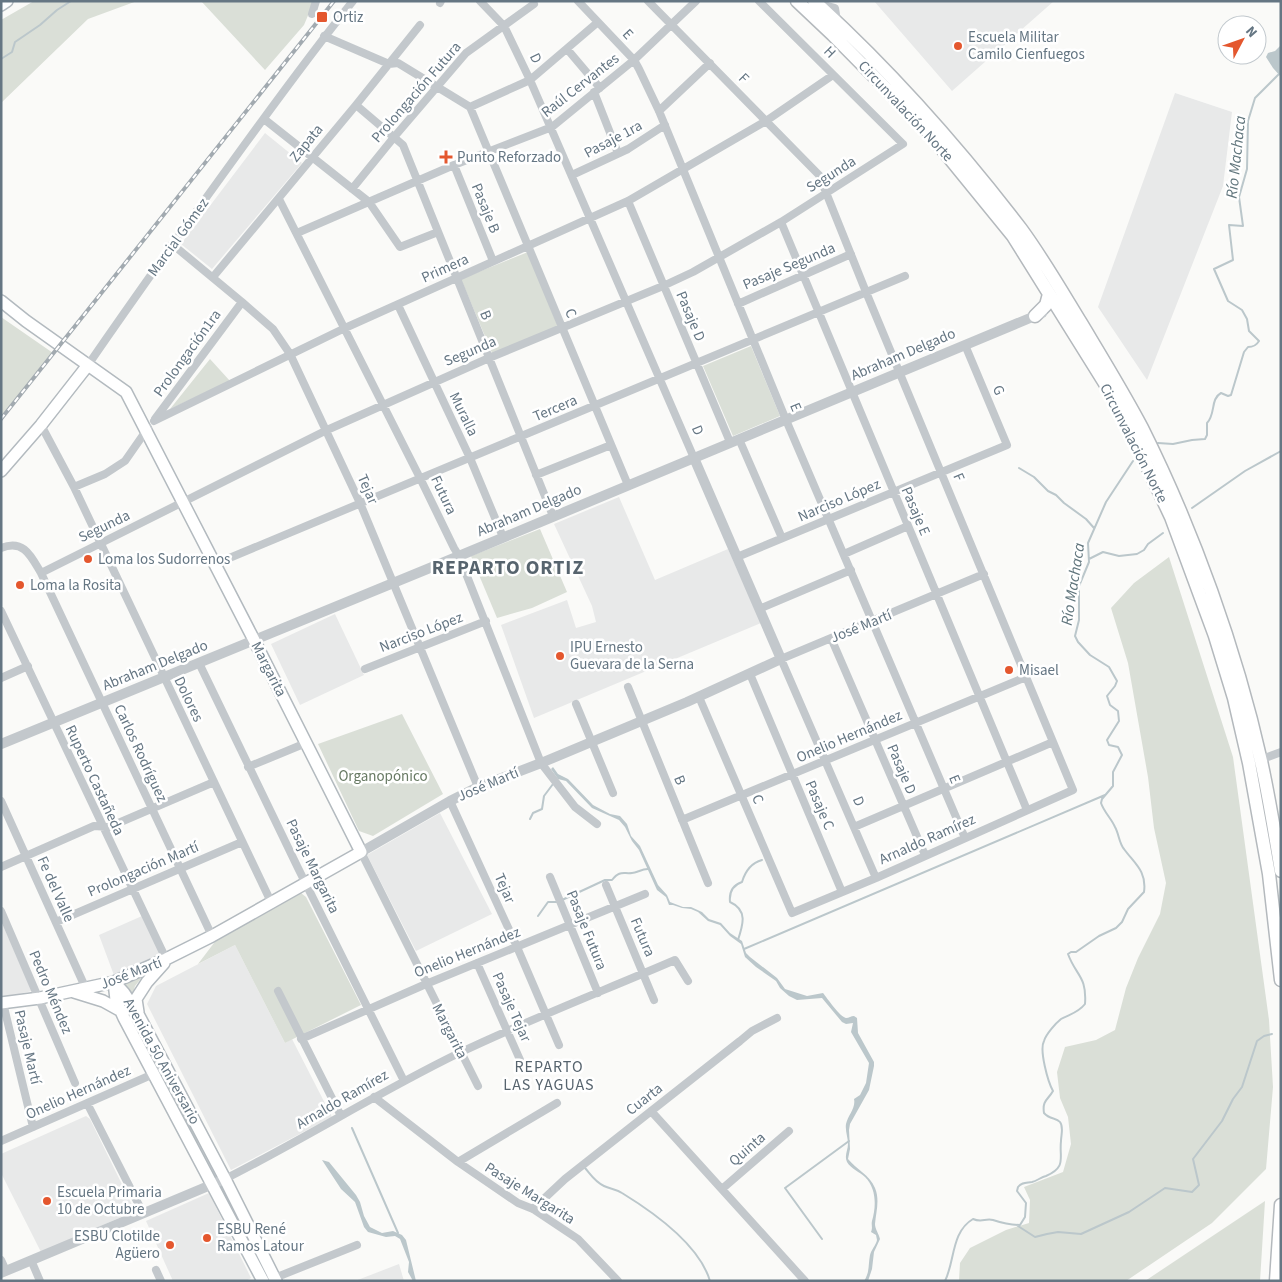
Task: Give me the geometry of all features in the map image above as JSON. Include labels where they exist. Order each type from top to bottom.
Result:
[{"type":"highway","name":"Circunvalación Norte","points":[[807,2],[936,124],[1022,231],[1063,304],[1129,428],[1171,517],[1215,636],[1255,762],[1281,871]]},
{"type":"highway","name":"Circunvalación Norte","points":[[835,29],[925,128],[1013,236],[1049,294],[1063,304]]},
{"type":"highway","points":[[1035,316],[1046,305],[1049,294]]},
{"type":"highway","name":"Circunvalación Norte","points":[[1255,762],[1281,980]]},
{"type":"highway","points":[[1276,1281],[1281,1204]]},
{"type":"main road","points":[[1,5],[7,1]]},
{"type":"main road","name":"Margarita","points":[[1,301],[26,322],[126,392],[151,425],[183,502],[361,852]]},
{"type":"main road","name":"Marcial Gómez","points":[[1,471],[41,425],[88,365]]},
{"type":"main road","name":"José Martí","points":[[2,1003],[72,992],[114,982],[212,936],[272,904],[361,852]]},
{"type":"main road","points":[[138,1014],[136,999],[166,959]]},
{"type":"main road","name":"Avenida 50 Aniversario","points":[[114,982],[116,1000],[121,1011],[263,1281]]},
{"type":"main road","name":"Avenida 50 Aniversario","points":[[114,982],[138,1014],[167,1068],[225,1179],[273,1280]]},
{"type":"main road","points":[[72,992],[103,1001],[121,1011]]},
{"type":"street","points":[[312,14],[316,1]]},
{"type":"street","name":"Marcial Gómez","points":[[88,365],[172,244],[324,36],[353,1]]},
{"type":"street","name":"D","points":[[480,1],[504,26],[552,127],[876,878]]},
{"type":"street","name":"E","points":[[578,1],[634,60],[640,69],[665,125],[786,420],[965,838]]},
{"type":"street","name":"F","points":[[648,1],[820,175],[830,191],[866,292],[1073,790]]},
{"type":"street","name":"Raúl Cervantes","points":[[297,233],[454,165],[552,127],[634,60],[696,1]]},
{"type":"street","name":"H","points":[[759,1],[903,144]]},
{"type":"street","points":[[807,2],[835,8],[835,29]]},
{"type":"street","name":"Prolongación Futura","points":[[352,189],[436,86],[466,53],[534,4]]},
{"type":"street","points":[[324,36],[389,64],[398,64],[470,107],[530,80],[598,22]]},
{"type":"street","name":"Zapata","points":[[213,278],[420,25]]},
{"type":"street","points":[[567,49],[597,90],[618,153]]},
{"type":"street","name":"Pasaje 1ra","points":[[659,111],[710,64]]},
{"type":"street","name":"Primera","points":[[74,487],[105,474],[125,461],[151,425],[345,328],[628,201],[766,120],[833,74]]},
{"type":"street","name":"B","points":[[356,105],[403,144],[553,516]]},
{"type":"street","name":"C","points":[[470,107],[628,485]]},
{"type":"street","points":[[264,118],[369,202],[400,247],[438,232]]},
{"type":"street","name":"Pasaje 1ra","points":[[572,175],[618,153],[665,125]]},
{"type":"street","name":"Segunda","points":[[41,573],[383,404],[488,358],[663,286],[781,222],[903,144]]},
{"type":"street","name":"Pasaje B","points":[[454,165],[493,261]]},
{"type":"street","name":"Futura","points":[[279,199],[459,556],[541,763],[575,807],[597,824]]},
{"type":"street","name":"Pasaje D","points":[[628,201],[697,363],[782,538]]},
{"type":"street","name":"Pasaje E","points":[[781,222],[1027,810]]},
{"type":"street","name":"Tejar","points":[[172,244],[273,329],[290,354],[360,503],[478,787]]},
{"type":"street","name":"Pasaje Segunda","points":[[738,304],[851,254]]},
{"type":"street","name":"Tercera","points":[[215,564],[905,276]]},
{"type":"street","name":"Prolongación1ra","points":[[151,425],[242,302]]},
{"type":"street","name":"Abraham Delgado","points":[[1,744],[459,556],[1063,304]]},
{"type":"street","name":"Muralla","points":[[398,305],[470,458],[503,537]]},
{"type":"street","name":"G","points":[[965,345],[1007,445]]},
{"type":"street","name":"Dolores","points":[[41,425],[74,487],[163,678],[272,904]]},
{"type":"street","points":[[536,475],[611,444]]},
{"type":"street","name":"Narciso López","points":[[737,557],[1007,445]]},
{"type":"street","points":[[844,554],[908,526]]},
{"type":"street","name":"Carlos Rodríguez","points":[[1,548],[12,545],[26,550],[41,573],[212,936]]},
{"type":"street","points":[[759,609],[851,570]]},
{"type":"street","name":"José Martí","points":[[361,852],[478,787],[642,721],[782,659],[984,574]]},
{"type":"street","name":"Ruperto Castañeda","points":[[1,611],[166,959]]},
{"type":"street","name":"Narciso López","points":[[366,669],[486,622]]},
{"type":"street","name":"Pasaje D","points":[[831,638],[924,855]]},
{"type":"street","name":"Pasaje Margarita","points":[[199,663],[248,767],[404,1081]]},
{"type":"street","points":[[1,678],[28,666]]},
{"type":"street","name":"Pasaje C","points":[[750,674],[842,892]]},
{"type":"street","name":"Onelio Hernández","points":[[682,820],[1026,677]]},
{"type":"street","name":"B","points":[[628,687],[708,883]]},
{"type":"street","name":"C","points":[[699,697],[792,913]]},
{"type":"street","points":[[576,704],[613,793]]},
{"type":"street","points":[[854,827],[1053,742]]},
{"type":"street","points":[[248,767],[306,743]]},
{"type":"street","points":[[1255,762],[1281,752]]},
{"type":"street","points":[[1,867],[94,826],[109,826],[214,782]]},
{"type":"street","name":"Arnaldo Ramírez","points":[[792,913],[876,878],[1073,790]]},
{"type":"street","name":"Fe del Valle","points":[[1,801],[86,989]]},
{"type":"street","name":"Tejar","points":[[450,801],[517,947],[559,1045]]},
{"type":"street","name":"Prolongación Martí","points":[[56,922],[242,842]]},
{"type":"street","name":"Margarita","points":[[361,852],[478,1086]]},
{"type":"street","name":"Pasaje Futura","points":[[550,877],[598,993]]},
{"type":"street","name":"Futura","points":[[606,885],[654,1000]]},
{"type":"street","name":"Onelio Hernández","points":[[301,1039],[426,984],[645,894]]},
{"type":"street","name":"Pedro Méndez","points":[[1,911],[40,998],[75,1084]]},
{"type":"street","name":"Arnaldo Ramírez","points":[[4,1272],[225,1179],[279,1152],[374,1097],[461,1052],[675,960],[688,981]]},
{"type":"street","name":"Pasaje Tejar","points":[[477,963],[521,1062]]},
{"type":"street","points":[[278,992],[341,1116]]},
{"type":"street","name":"Pasaje Martí","points":[[2,1003],[33,1127]]},
{"type":"street","name":"Cuarta","points":[[533,1210],[565,1179],[752,1031],[777,1018]]},
{"type":"street","name":"Onelio Hernández","points":[[1,1141],[167,1068]]},
{"type":"street","name":"Pasaje Margarita","points":[[374,1097],[458,1162],[518,1203],[533,1210],[578,1239],[618,1281]]},
{"type":"street","points":[[87,1103],[143,1213]]},
{"type":"street","points":[[458,1162],[557,1103]]},
{"type":"street","points":[[651,1111],[805,1281]]},
{"type":"street","name":"Quinta","points":[[722,1189],[789,1131]]},
{"type":"street","points":[[273,1280],[357,1245]]},
{"type":"street","points":[[1,1260],[4,1272]]},
{"type":"street","points":[[31,1260],[40,1281]]},
{"type":"street","points":[[156,1270],[161,1281]]},
{"type":"shaded area","name":"Escuela Militar Camilo Cienfuegos","points":[[874,1],[1054,1],[952,91]]},
{"type":"shaded area","points":[[1281,45],[1281,77],[1267,59],[1268,53],[1275,51]]},
{"type":"shaded area","points":[[1175,93],[1232,112],[1223,186],[1147,380],[1098,307]]},
{"type":"shaded area","points":[[265,133],[302,163],[212,269],[181,244]]},
{"type":"shaded area","points":[[619,497],[655,580],[728,549],[761,623],[534,718],[501,625],[567,600],[576,628],[596,622],[592,606],[554,524]]},
{"type":"shaded area","points":[[335,614],[364,675],[300,705],[271,644]]},
{"type":"shaded area","points":[[553,767],[558,774],[568,779],[593,805],[610,814],[620,816],[627,824],[631,836],[640,846],[658,885],[667,895],[670,902],[683,907],[691,907],[702,912],[709,919],[721,923],[730,933],[742,941],[746,953],[777,978],[785,989],[807,996],[823,993],[843,1017],[854,1016],[857,1018],[858,1033],[874,1062],[869,1090],[850,1124],[848,1159],[870,1179],[877,1197],[875,1224],[880,1239],[874,1252],[868,1281],[864,1281],[871,1253],[877,1240],[876,1235],[871,1232],[875,1204],[874,1193],[869,1182],[863,1175],[853,1169],[846,1158],[848,1144],[846,1124],[854,1105],[854,1099],[860,1095],[866,1083],[869,1063],[851,1032],[853,1023],[846,1024],[842,1022],[822,998],[797,1000],[789,996],[780,988],[776,981],[745,957],[741,944],[720,925],[708,921],[698,912],[691,909],[669,905],[666,897],[657,890],[639,850],[625,827],[619,820],[592,808],[566,781],[558,779],[551,769]]},
{"type":"shaded area","points":[[440,813],[492,914],[416,951],[367,855]]},
{"type":"shaded area","points":[[142,916],[161,956],[115,978],[99,935]]},
{"type":"shaded area","points":[[1,921],[32,991],[1,998]]},
{"type":"shaded area","points":[[235,945],[285,1043],[292,1039],[332,1117],[231,1170],[147,1004],[156,986]]},
{"type":"shaded area","points":[[86,1116],[90,1119],[135,1211],[41,1252],[1,1173],[1,1154]]},
{"type":"shaded area","points":[[322,1160],[329,1162],[356,1195],[370,1227],[382,1233],[393,1231],[402,1235],[406,1240],[416,1281],[413,1281],[408,1272],[409,1262],[400,1239],[395,1236],[386,1237],[368,1232],[364,1227],[355,1202],[341,1189]]},
{"type":"shaded area","name":"ESBU René Ramos Latour","points":[[209,1193],[251,1278],[246,1281],[173,1281],[146,1221]]},
{"type":"shaded area","points":[[399,1264],[404,1281],[355,1281]]},
{"type":"green space","points":[[34,1],[137,1],[88,19],[1,103],[1,20]]},
{"type":"green space","points":[[201,1],[314,1],[304,25],[265,70]]},
{"type":"green space","points":[[528,252],[558,327],[492,353],[461,279]]},
{"type":"green space","points":[[1,317],[53,353],[1,418]]},
{"type":"green space","points":[[751,346],[780,416],[733,436],[703,366]]},
{"type":"green space","points":[[210,359],[230,381],[170,409]]},
{"type":"green space","points":[[540,529],[567,592],[532,608],[497,618],[471,556]]},
{"type":"green space","points":[[1169,557],[1233,757],[1269,1020],[1273,1087],[1266,1169],[1212,1223],[1126,1281],[959,1281],[960,1263],[970,1248],[1006,1230],[1029,1223],[1030,1200],[1024,1187],[1063,1172],[1071,1144],[1068,1117],[1060,1098],[1057,1072],[1065,1047],[1096,1040],[1115,1030],[1126,988],[1138,958],[1160,914],[1166,883],[1154,828],[1148,777],[1128,663],[1111,608],[1134,583]]},
{"type":"green space","name":"Organopónico","points":[[402,714],[443,794],[373,836],[359,831],[318,744]]},
{"type":"green space","points":[[301,893],[306,897],[361,1005],[285,1043],[235,945],[198,964],[217,939]]},
{"type":"green space","points":[[142,975],[135,986],[132,997],[124,988],[127,983]]},
{"type":"green space","points":[[118,994],[121,997],[157,1063],[153,1065]]},
{"type":"green space","points":[[165,1079],[200,1142],[196,1144],[162,1081]]},
{"type":"green space","points":[[224,1190],[266,1270],[263,1272],[220,1192]]},
{"type":"green space","points":[[1265,1201],[1260,1281],[1145,1281]]},
{"type":"waterway","points":[[1,59],[12,52],[15,42],[71,1]]},
{"type":"waterway","name":"Río Machaca","points":[[1158,443],[1173,444],[1205,439],[1207,423],[1210,419],[1215,399],[1221,393],[1228,396],[1231,395],[1244,352],[1248,347],[1254,346],[1259,341],[1249,331],[1247,319],[1242,310],[1228,301],[1214,269],[1233,260],[1229,225],[1243,226],[1239,197],[1247,169],[1248,121],[1255,98],[1281,72]]},
{"type":"waterway","points":[[1192,508],[1245,471],[1281,451]]},
{"type":"waterway","name":"Río Machaca","points":[[945,1281],[954,1247],[961,1231],[966,1225],[973,1219],[1020,1225],[1025,1217],[1026,1203],[1017,1191],[1018,1187],[1023,1183],[1034,1181],[1053,1173],[1061,1162],[1061,1124],[1058,1120],[1048,1117],[1044,1113],[1045,1103],[1053,1091],[1045,1066],[1043,1045],[1051,1029],[1061,1019],[1077,1011],[1085,1004],[1083,982],[1068,954],[1076,952],[1099,936],[1116,928],[1122,922],[1128,909],[1144,892],[1142,873],[1122,847],[1112,821],[1101,803],[1113,786],[1113,772],[1122,755],[1118,747],[1109,745],[1107,740],[1119,721],[1118,711],[1110,705],[1107,696],[1117,681],[1109,667],[1090,655],[1075,636],[1079,620],[1079,586],[1089,562],[1088,543],[1106,502],[1133,461]]},
{"type":"waterway","points":[[1019,468],[1034,477],[1048,491],[1056,495],[1086,519],[1094,528]]},
{"type":"waterway","points":[[1089,559],[1103,552],[1119,556],[1137,554],[1163,533]]},
{"type":"waterway","points":[[530,819],[533,813],[542,809],[544,796],[553,784]]},
{"type":"waterway","points":[[744,949],[1105,795]]},
{"type":"waterway","points":[[738,940],[743,918],[740,909],[730,902],[730,895],[734,887],[742,882],[747,871],[758,861],[762,860]]},
{"type":"waterway","points":[[562,900],[605,880],[612,880],[619,874],[634,873],[648,869]]},
{"type":"waterway","points":[[538,916],[548,902],[558,902]]},
{"type":"waterway","points":[[1018,1226],[1035,1237],[1058,1232],[1081,1234],[1129,1212],[1165,1188],[1192,1192],[1199,1185],[1193,1159],[1222,1121],[1233,1099],[1242,1087],[1257,1041],[1264,1036],[1272,1034]]},
{"type":"waterway","points":[[352,1128],[398,1233]]},
{"type":"waterway","points":[[822,1239],[785,1188],[849,1141]]},
{"type":"waterway","points":[[585,1168],[598,1182],[620,1192],[661,1219],[674,1230],[696,1254],[710,1281]]},
{"type":"railway","points":[[1,419],[334,1]]},
{"type":"place","name":"Ortiz","points":[[322,17]]},
{"type":"place","name":"Escuela Militar Camilo Cienfuegos","points":[[958,46]]},
{"type":"place","name":"Punto Reforzado","points":[[446,157]]},
{"type":"place","name":"Loma los Sudorrenos","points":[[88,559]]},
{"type":"place","name":"Loma la Rosita","points":[[20,585]]},
{"type":"place","name":"IPU Ernesto Guevara de la Serna","points":[[560,656]]},
{"type":"place","name":"Misael","points":[[1009,670]]},
{"type":"place","name":"Escuela Primaria 10 de Octubre","points":[[47,1201]]},
{"type":"place","name":"ESBU René Ramos Latour","points":[[207,1238]]},
{"type":"place","name":"ESBU Clotilde Agüero","points":[[170,1245]]},
{"type":"district","name":"REPARTO ORTIZ","points":[[508,567]]},
{"type":"district","name":"REPARTO LAS YAGUAS","points":[[549,1075]]}]
